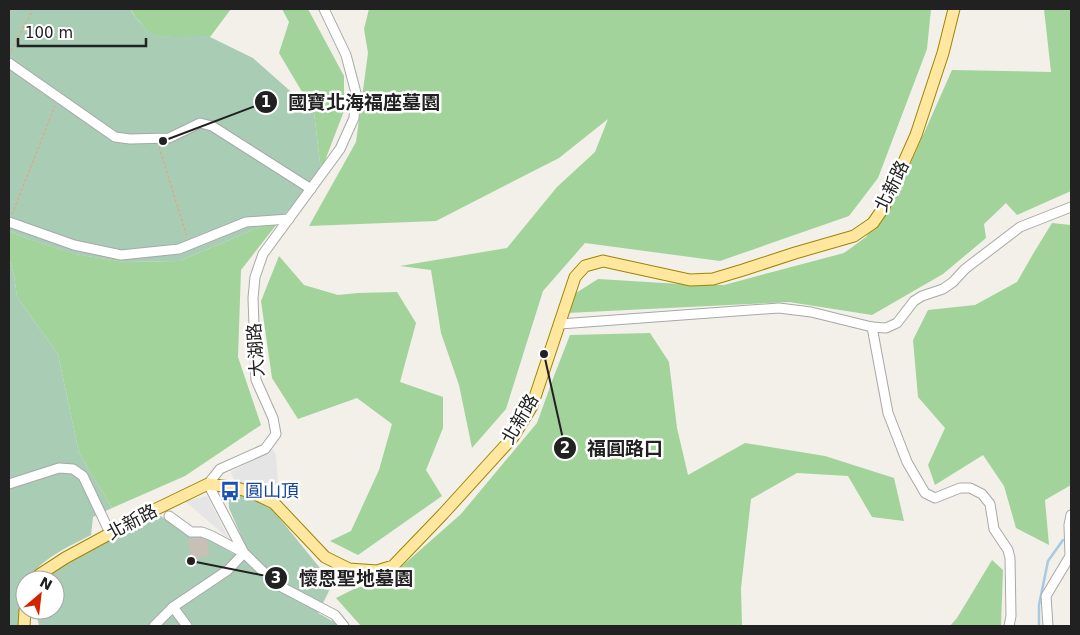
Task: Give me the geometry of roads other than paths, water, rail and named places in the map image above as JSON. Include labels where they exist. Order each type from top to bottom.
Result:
[{"type":"main road","name":"北新路","points":[[46,570],[110,533],[208,484],[237,488],[274,503],[325,557],[349,568],[377,571],[393,566],[513,437],[532,406],[575,277],[585,266],[603,261],[690,280],[713,279],[854,236],[872,223],[884,208],[916,135],[943,53],[954,9]]},
{"type":"street","name":"大湖路","points":[[208,484],[220,469],[265,449],[276,434],[273,418],[256,380],[253,298],[255,277],[263,254],[340,149],[354,118],[356,93],[346,55],[324,9]]},
{"type":"street","points":[[9,63],[115,137],[130,139],[169,138],[200,123],[212,126],[311,189]]},
{"type":"street","points":[[560,324],[779,308],[810,312],[872,327],[886,328],[897,323],[914,302],[922,296],[943,289],[953,282],[966,269],[1020,227],[1071,207]]},
{"type":"street","points":[[9,222],[74,245],[121,255],[178,249],[246,222],[289,219]]},
{"type":"street","points":[[872,327],[888,413],[908,462],[925,493],[935,498],[960,488],[970,488],[982,494],[990,504],[994,529],[1008,550],[1010,558],[1011,616],[1009,626]]},
{"type":"street","points":[[9,484],[59,468],[73,469],[84,476],[110,533]]},
{"type":"street","points":[[208,484],[244,553]]},
{"type":"street","points":[[1048,626],[1046,596],[1070,556],[1069,525],[1071,515]]},
{"type":"street","points":[[169,516],[191,532],[202,532],[244,553],[276,584],[335,615],[344,626]]},
{"type":"street","points":[[154,626],[173,607],[228,570],[244,553]]},
{"type":"street","points":[[173,607],[187,626]]},
{"type":"waterway","points":[[1039,626],[1039,605],[1048,561],[1063,540]]},
{"type":"place","name":"國寶北海福座墓園","points":[[163,141]]},
{"type":"place","name":"福圓路口","points":[[544,354]]},
{"type":"place","name":"圓山頂","points":[[230,491]]},
{"type":"place","name":"懷恩聖地墓園","points":[[191,561]]}]
